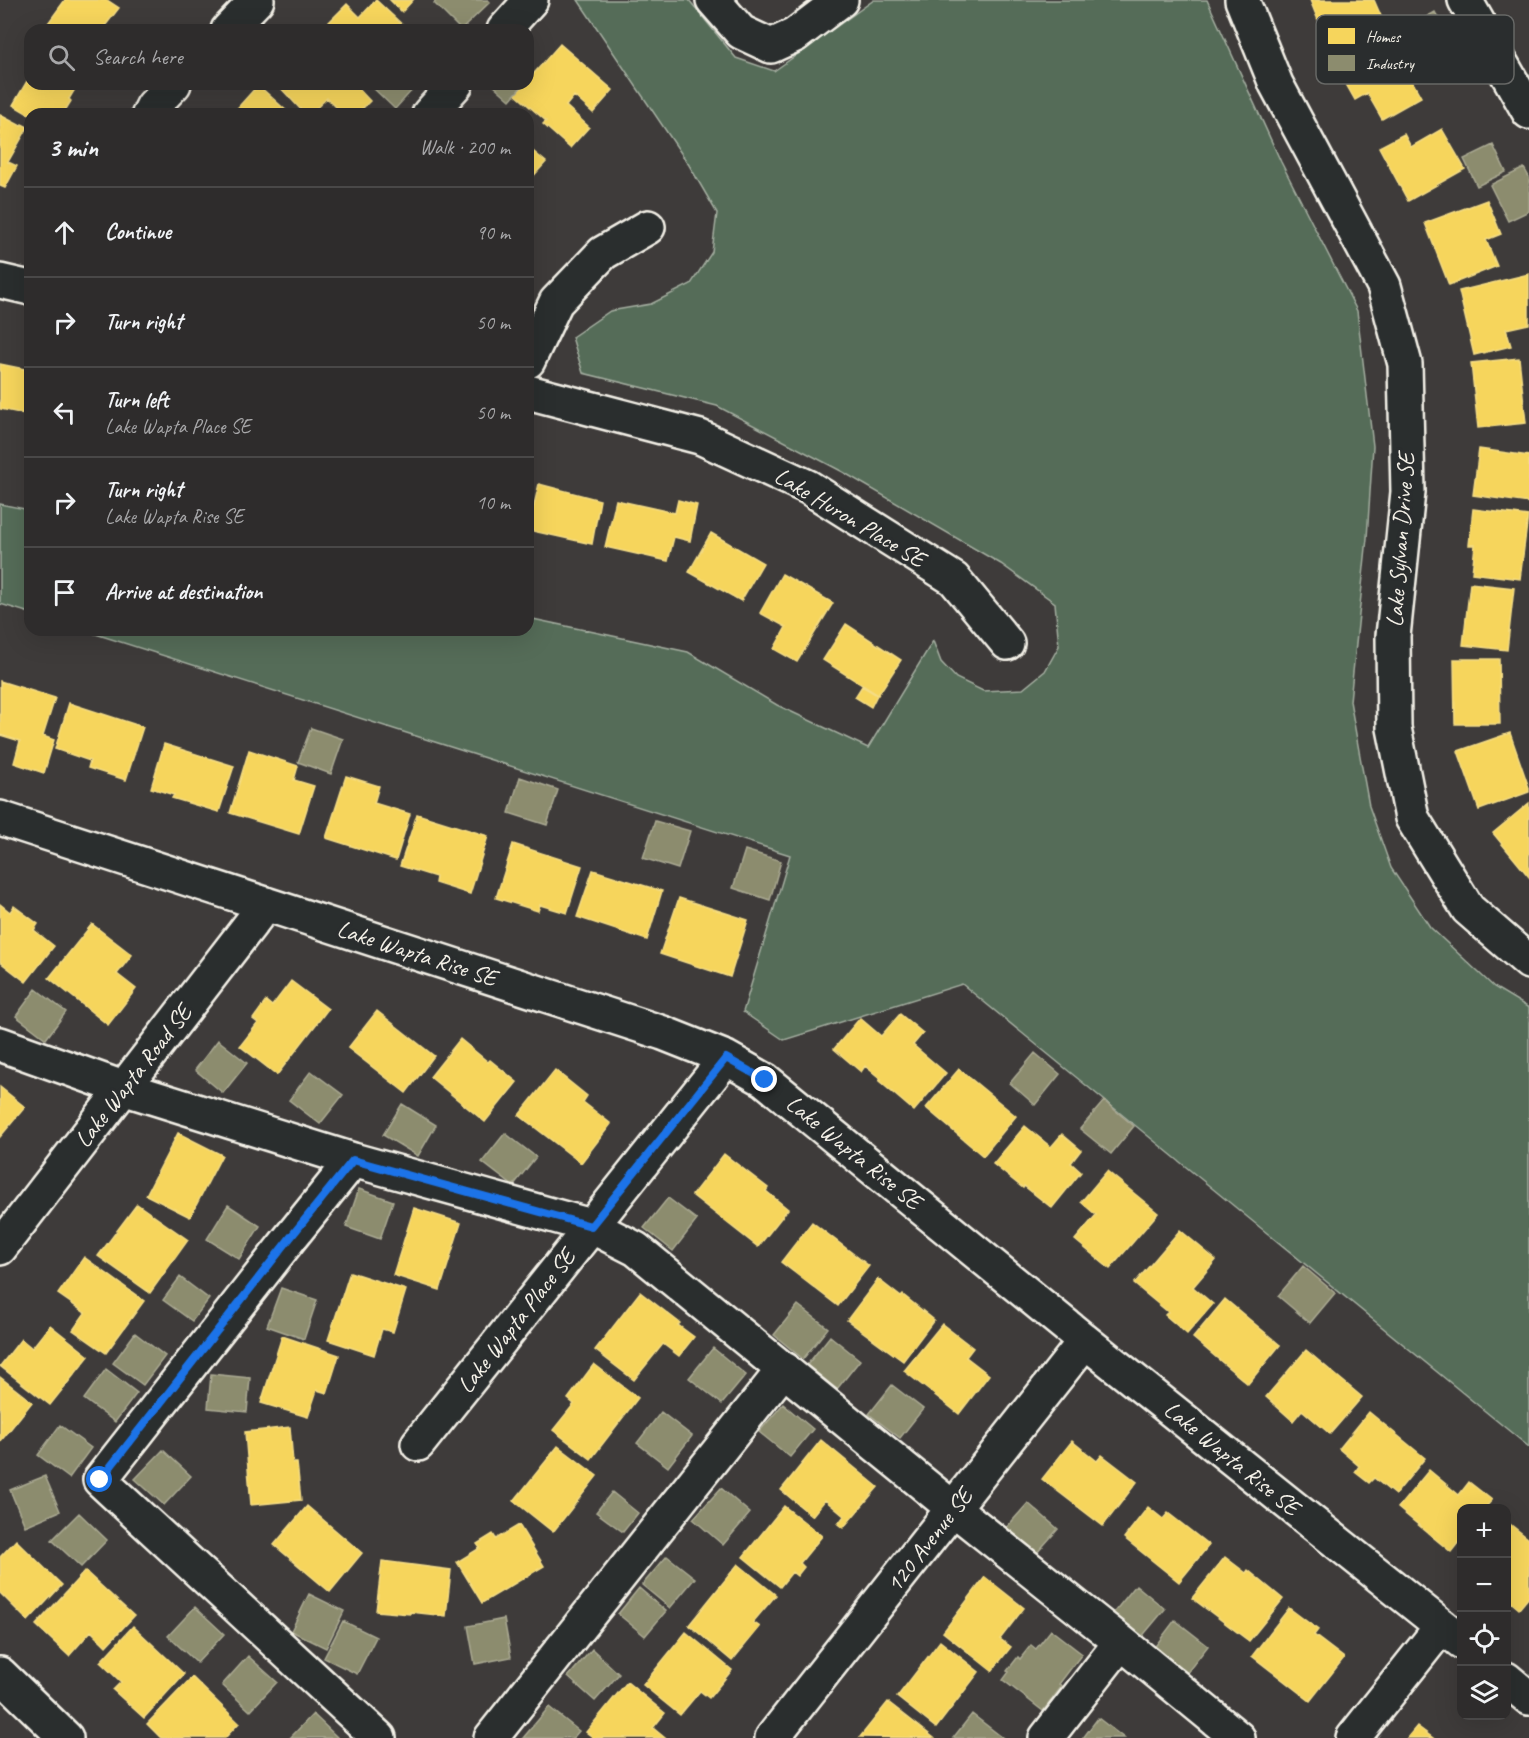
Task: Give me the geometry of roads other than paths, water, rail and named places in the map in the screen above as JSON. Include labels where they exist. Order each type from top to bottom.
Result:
[{"type":"street","points":[[234,24],[257,0]]},
{"type":"street","points":[[509,24],[531,0]]},
{"type":"street","points":[[713,0],[741,32],[771,46],[795,35],[841,0]]},
{"type":"street","name":"Lake Sylvan Drive SE","points":[[1242,0],[1276,84],[1384,286],[1405,364],[1408,492],[1394,636],[1394,728],[1412,818],[1468,909],[1529,962]]},
{"type":"street","points":[[1466,0],[1474,15]]},
{"type":"street","points":[[1513,84],[1529,112]]},
{"type":"street","points":[[152,108],[168,90]]},
{"type":"street","points":[[434,108],[451,90]]},
{"type":"street","points":[[534,348],[556,302],[603,253],[648,227]]},
{"type":"street","points":[[0,281],[24,287]]},
{"type":"street","name":"Lake Huron Place SE","points":[[534,394],[700,437],[808,487],[954,579],[1007,643]]},
{"type":"street","name":"Lake Wapta Rise SE","points":[[0,818],[663,1034],[726,1058],[765,1080],[1085,1341],[1452,1634]]},
{"type":"street","name":"Lake Wapta Road SE","points":[[0,1248],[266,904]]},
{"type":"street","points":[[0,1044],[123,1088],[353,1160],[591,1226],[636,1249],[1238,1738]]},
{"type":"street","name":"Lake Wapta Place SE","points":[[418,1444],[726,1058]]},
{"type":"street","points":[[353,1160],[100,1480],[379,1738]]},
{"type":"street","name":"120 Avenue SE","points":[[772,1738],[1085,1341]]},
{"type":"street","points":[[491,1738],[784,1369]]},
{"type":"street","points":[[1353,1738],[1452,1634]]},
{"type":"street","points":[[1046,1738],[1121,1642]]},
{"type":"street","points":[[0,1674],[66,1738]]},
{"type":"street","points":[[1511,1683],[1529,1698]]}]
